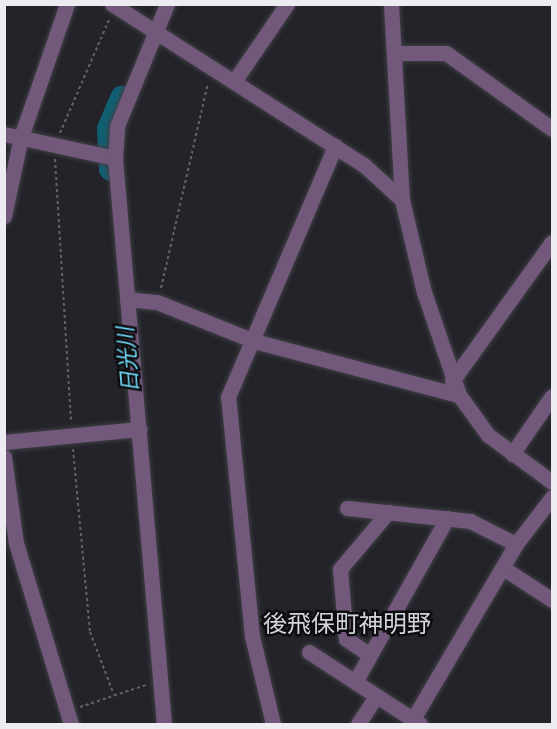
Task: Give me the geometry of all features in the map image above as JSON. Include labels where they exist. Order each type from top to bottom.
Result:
[{"type":"street","points":[[4,216],[21,137],[67,4]]},
{"type":"street","points":[[164,724],[134,429],[127,299],[111,158],[117,126],[152,29],[167,4]]},
{"type":"street","points":[[235,80],[287,4]]},
{"type":"street","points":[[392,4],[402,200],[452,381],[459,395],[488,435],[552,482]]},
{"type":"street","points":[[113,5],[212,65],[335,146],[402,200]]},
{"type":"street","points":[[394,53],[446,52],[552,129]]},
{"type":"street","points":[[4,134],[111,158]]},
{"type":"street","points":[[273,724],[252,636],[228,397],[254,341],[335,146]]},
{"type":"street","points":[[452,381],[552,242]]},
{"type":"street","points":[[127,299],[157,302],[254,341],[459,395]]},
{"type":"street","points":[[512,454],[552,396]]},
{"type":"street","points":[[4,442],[134,429]]},
{"type":"street","points":[[4,457],[16,543],[69,718]]},
{"type":"street","points":[[309,652],[416,722],[516,544],[552,497]]},
{"type":"street","points":[[347,508],[470,521],[516,544]]},
{"type":"street","points":[[370,655],[346,639],[340,569],[388,512]]},
{"type":"street","points":[[355,682],[447,518]]},
{"type":"street","points":[[502,568],[552,600]]},
{"type":"street","points":[[358,724],[376,696]]},
{"type":"path","points":[[113,5],[55,146],[72,434],[90,632],[114,695]]},
{"type":"path","points":[[157,302],[212,65]]},
{"type":"path","points":[[69,718],[114,695],[152,683]]},
{"type":"waterway","name":"日光川","points":[[111,169],[109,129],[122,98]]},
{"type":"district","name":"後飛保町神明野","points":[[347,623]]}]
